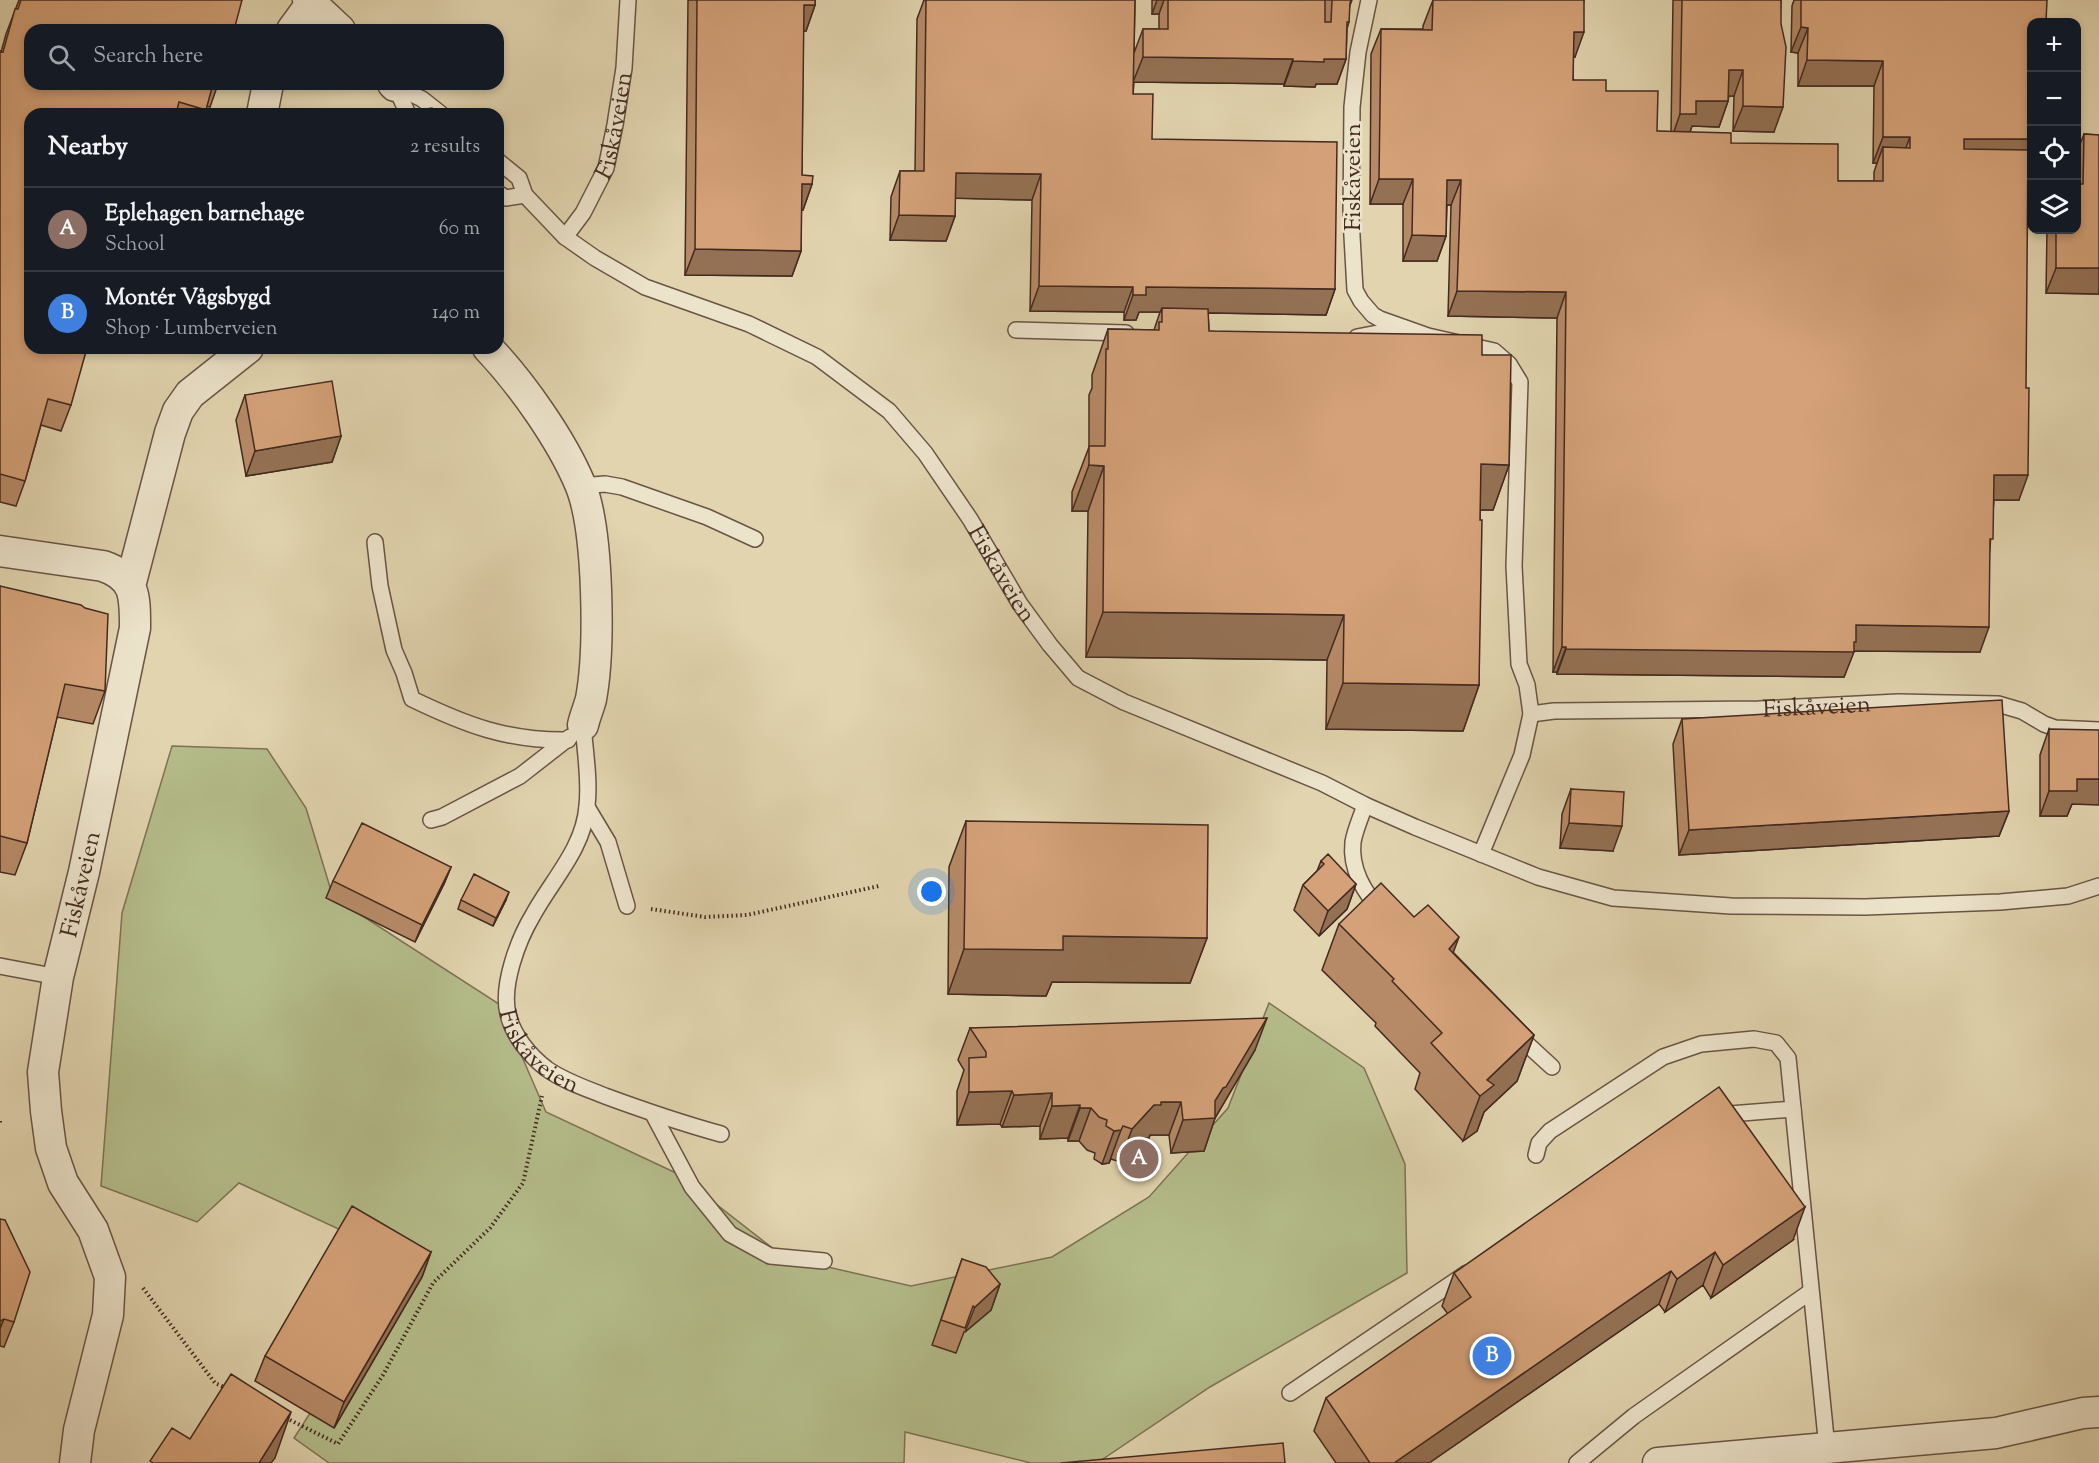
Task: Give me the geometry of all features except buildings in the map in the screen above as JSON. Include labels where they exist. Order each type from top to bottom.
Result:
[{"type":"street","points":[[296,24],[310,2],[333,24]]},
{"type":"street","points":[[263,108],[267,90]]},
{"type":"street","name":"Fiskåveien","points":[[75,1463],[79,1430],[108,1316],[110,1278],[93,1230],[63,1183],[51,1148],[43,1072],[58,977],[84,872],[135,628],[135,597],[130,586],[170,433],[178,411],[190,394],[240,354]]},
{"type":"street","name":"Fiskåveien","points":[[494,354],[531,399],[581,486],[588,517],[593,552],[596,610],[593,680],[591,699],[575,732]]},
{"type":"street","points":[[0,551],[103,566],[115,570],[130,586]]},
{"type":"street","points":[[1658,1463],[1996,1433],[2083,1413],[2099,1412]]},
{"type":"lane","name":"Fiskåveien","points":[[565,237],[583,213],[606,168],[624,68],[628,0]]},
{"type":"lane","name":"Fiskåveien","points":[[1369,0],[1358,52],[1352,107],[1351,219],[1354,283],[1361,301],[1373,315],[1380,319],[1428,336],[1494,351],[1509,364],[1520,382],[1514,566],[1520,664],[1527,685],[1531,714],[1522,755],[1481,854]]},
{"type":"lane","points":[[396,90],[405,108]]},
{"type":"lane","points":[[404,90],[433,108]]},
{"type":"lane","name":"Fiskåveien","points":[[504,166],[519,178],[525,195],[565,237],[595,258],[645,287],[749,324],[817,357],[889,411],[925,453],[970,519],[1020,604],[1050,645],[1078,678],[1124,702],[1322,783],[1365,805],[1538,877],[1613,898],[1731,906],[1865,907],[2000,902],[2068,896],[2099,886]]},
{"type":"lane","points":[[504,197],[525,195]]},
{"type":"lane","name":"Fiskåveien","points":[[1346,337],[1404,328]]},
{"type":"lane","points":[[1016,330],[1143,334]]},
{"type":"lane","points":[[581,486],[605,484],[622,487],[707,517],[755,539]]},
{"type":"lane","points":[[375,542],[380,586],[394,650],[412,699],[444,715],[513,737],[543,740],[575,732]]},
{"type":"lane","name":"Fiskåveien","points":[[1531,714],[1554,711],[1759,710],[1898,702],[1998,704],[2022,711],[2055,728],[2099,730]]},
{"type":"lane","name":"Fiskåveien","points":[[575,732],[588,807],[608,842],[627,906]]},
{"type":"lane","points":[[431,820],[442,817],[520,776],[575,732]]},
{"type":"lane","points":[[1365,805],[1353,843],[1356,871],[1369,899],[1395,923]]},
{"type":"lane","name":"Fiskåveien","points":[[588,807],[579,838],[559,876],[533,915],[520,944],[507,982],[508,1014],[520,1041],[547,1069],[580,1087],[653,1114],[721,1134]]},
{"type":"lane","points":[[0,966],[58,977]]},
{"type":"lane","points":[[1500,1019],[1552,1067]]},
{"type":"lane","points":[[1536,1155],[1539,1143],[1550,1131],[1663,1057],[1701,1044],[1754,1039],[1776,1043],[1788,1058],[1827,1448]]},
{"type":"lane","points":[[1699,1121],[1708,1116],[1727,1113],[1793,1108]]},
{"type":"lane","points":[[653,1114],[692,1187],[730,1234],[770,1256],[824,1262]]},
{"type":"lane","points":[[1290,1392],[1476,1267]]},
{"type":"lane","points":[[1577,1463],[1634,1416],[1810,1292]]},
{"type":"path","points":[[627,906],[705,917],[747,915],[879,886]]},
{"type":"path","points":[[276,1414],[338,1444],[383,1375],[433,1283],[490,1228],[524,1183],[547,1069]]},
{"type":"path","points":[[140,1283],[215,1383],[235,1393]]},
{"type":"green space","points":[[172,746],[267,749],[306,808],[333,897],[499,1004],[546,1112],[676,1173],[784,1257],[911,1286],[1052,1257],[1149,1197],[1228,1108],[1269,1003],[1364,1068],[1405,1164],[1407,1273],[1210,1387],[1097,1463],[1031,1463],[905,1432],[904,1463],[329,1463],[294,1438],[408,1261],[239,1183],[197,1222],[101,1186],[122,913]]},
{"type":"place","name":"Eplehagen barnehage","points":[[1139,1159]]},
{"type":"place","name":"Montér Vågsbygd","points":[[1492,1356]]}]
